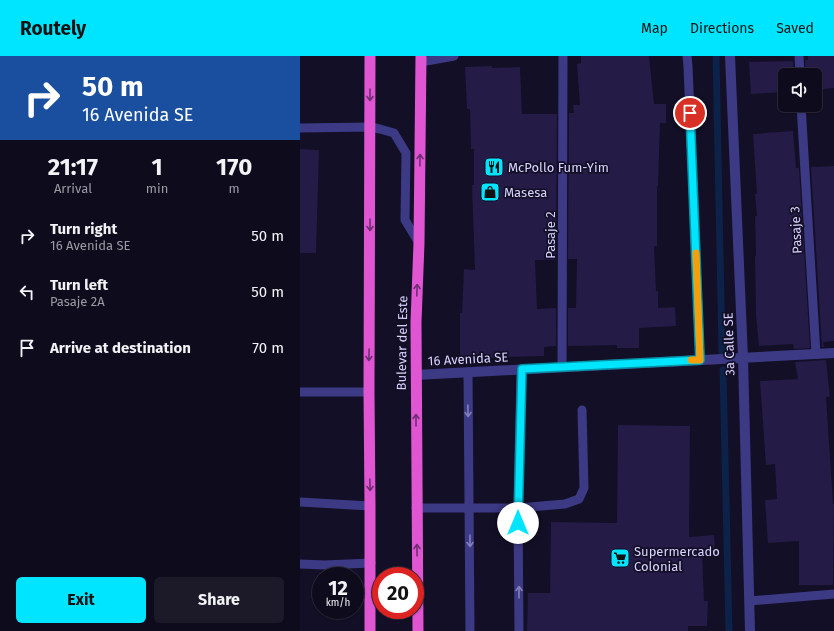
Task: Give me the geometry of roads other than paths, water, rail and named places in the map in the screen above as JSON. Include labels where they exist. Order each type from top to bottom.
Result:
[{"type":"highway","points":[[370,56],[370,631]]},
{"type":"highway","name":"Bulevar del Este","points":[[418,631],[416,508],[416,322],[419,243],[421,59]]},
{"type":"street","name":"3a Calle SE","points":[[730,56],[743,358],[750,631]]},
{"type":"street","name":"16 Avenida SE","points":[[416,375],[834,353]]},
{"type":"lane","points":[[421,59],[454,56]]},
{"type":"lane","name":"Pasaje 2","points":[[562,367],[563,56]]},
{"type":"lane","points":[[687,56],[689,74],[700,360]]},
{"type":"lane","points":[[799,56],[800,68]]},
{"type":"lane","name":"Pasaje 3","points":[[801,112],[816,354]]},
{"type":"lane","points":[[300,128],[370,127],[394,133],[406,153],[405,220],[419,243]]},
{"type":"lane","points":[[519,631],[518,508],[522,369]]},
{"type":"lane","points":[[468,372],[470,631]]},
{"type":"lane","points":[[300,392],[369,392]]},
{"type":"lane","points":[[416,508],[518,508],[565,504],[579,499],[584,488],[582,410]]},
{"type":"lane","points":[[300,502],[370,506]]},
{"type":"lane","points":[[300,564],[325,566],[371,563]]},
{"type":"lane","points":[[749,601],[834,594]]},
{"type":"waterway","points":[[716,56],[722,351]]},
{"type":"waterway","points":[[723,370],[729,631]]},
{"type":"place","name":"McPollo Fum-Yim","points":[[494,167]]},
{"type":"place","name":"Masesa","points":[[490,192]]},
{"type":"place","name":"Supermercado Colonial","points":[[620,558]]}]
